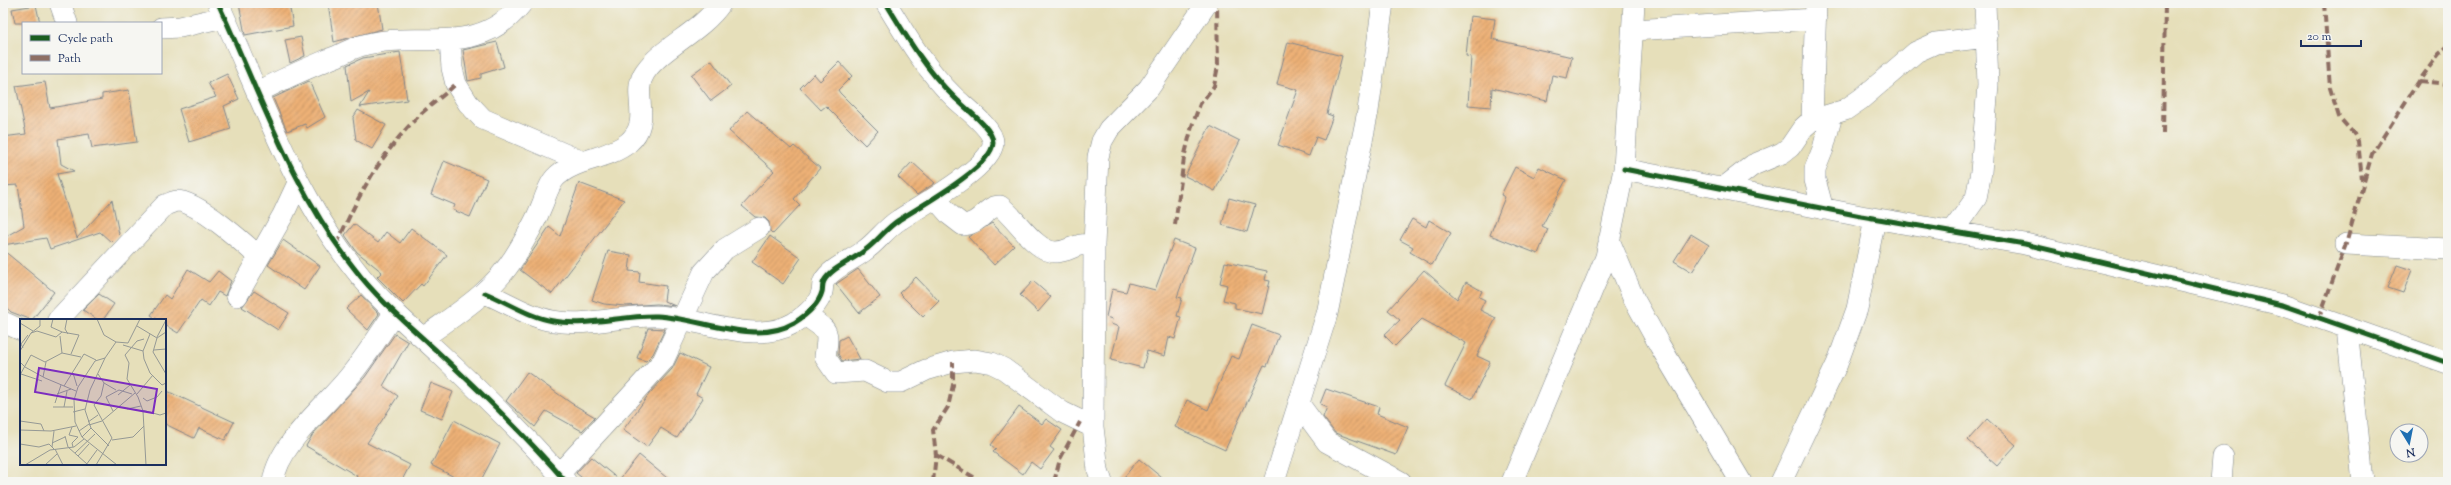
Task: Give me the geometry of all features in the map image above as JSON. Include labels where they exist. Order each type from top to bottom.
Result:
[{"type":"street","points":[[60,3],[67,22]]},
{"type":"street","points":[[257,93],[291,75],[360,46],[388,40],[450,40],[473,35],[500,25],[522,3]]},
{"type":"street","points":[[423,338],[485,293],[514,257],[534,223],[553,180],[561,172],[615,150],[635,135],[643,112],[640,91],[645,72],[701,25],[721,3]]},
{"type":"street","points":[[485,293],[538,317],[552,321],[588,322],[654,316],[751,333],[768,333],[793,324],[818,302],[824,282],[830,274],[866,250],[897,221],[936,198],[991,153],[993,142],[988,130],[953,96],[925,64],[886,3]]},
{"type":"street","points":[[1102,482],[1098,470],[1093,427],[1094,245],[1098,157],[1102,141],[1108,129],[1160,72],[1207,3]]},
{"type":"street","points":[[1274,482],[1328,314],[1368,111],[1383,3]]},
{"type":"street","points":[[1512,482],[1606,257],[1624,169],[1634,3]]},
{"type":"street","points":[[1952,232],[1976,198],[1981,172],[1988,85],[1985,3]]},
{"type":"street","points":[[162,28],[180,27],[221,10],[298,183],[354,268],[395,312],[529,441],[562,478],[656,371],[663,361],[683,320],[698,281],[713,260],[735,242],[759,228]]},
{"type":"street","points":[[1633,30],[1816,11],[1812,120]]},
{"type":"street","points":[[1722,189],[1753,165],[1782,153],[1790,147],[1803,128],[1812,120],[1845,110],[1861,99],[1916,52],[1936,43],[1987,37]]},
{"type":"street","points":[[450,40],[452,68],[456,84],[468,103],[483,118],[584,162]]},
{"type":"street","points":[[1823,209],[1815,180],[1815,169],[1823,149],[1832,114]]},
{"type":"street","points":[[1624,169],[1875,219],[2025,244],[2275,303],[2448,363]]},
{"type":"street","points":[[238,296],[298,183]]},
{"type":"street","points":[[936,198],[950,216],[963,225],[973,224],[991,208],[1000,206],[1032,240],[1044,249],[1054,252],[1083,243],[1094,245]]},
{"type":"street","points":[[59,319],[165,205],[177,201],[188,205],[221,225],[259,257]]},
{"type":"street","points":[[1781,482],[1839,357],[1856,309],[1875,219]]},
{"type":"street","points":[[1609,240],[1634,299],[1660,346],[1742,482]]},
{"type":"street","points":[[2346,244],[2448,248]]},
{"type":"street","points":[[273,482],[274,473],[286,451],[350,377],[395,312]]},
{"type":"street","points":[[805,315],[826,330],[828,338],[825,357],[836,373],[866,371],[888,382],[901,382],[926,370],[953,362],[975,360],[992,363],[1004,369],[1062,412],[1093,427]]},
{"type":"street","points":[[3,322],[20,330]]},
{"type":"street","points":[[2347,328],[2363,482]]},
{"type":"street","points":[[1299,404],[1327,442],[1401,482]]},
{"type":"street","points":[[2220,482],[2222,457]]},
{"type":"building","points":[[239,3],[289,3],[293,26],[245,35]]},
{"type":"building","points":[[328,3],[378,3],[382,29],[334,42]]},
{"type":"building","points":[[36,5],[40,22],[15,23],[12,9]]},
{"type":"building","points":[[1470,16],[1495,19],[1492,39],[1572,57],[1567,78],[1552,75],[1547,101],[1492,88],[1491,107],[1468,105],[1471,57],[1466,56]]},
{"type":"building","points":[[301,37],[305,56],[290,63],[285,40]]},
{"type":"building","points":[[497,42],[504,67],[481,74],[481,78],[468,81],[463,50]]},
{"type":"building","points":[[1288,42],[1342,56],[1327,114],[1333,116],[1324,140],[1316,137],[1309,156],[1278,145],[1298,90],[1277,84]]},
{"type":"building","points":[[400,52],[407,100],[360,107],[369,92],[351,102],[347,65],[363,58]]},
{"type":"building","points":[[711,60],[731,86],[711,101],[691,75]]},
{"type":"building","points":[[839,62],[852,76],[838,90],[878,131],[865,145],[826,106],[821,110],[800,88],[814,74],[820,81]]},
{"type":"building","points":[[227,74],[239,99],[224,106],[231,129],[189,142],[179,109],[216,97],[208,83]]},
{"type":"building","points":[[309,81],[325,117],[307,128],[305,124],[287,131],[273,98]]},
{"type":"building","points":[[45,82],[50,108],[102,99],[102,94],[129,90],[137,142],[92,148],[89,134],[58,139],[61,164],[74,171],[57,174],[77,238],[112,200],[119,234],[111,242],[100,232],[50,249],[46,238],[3,245],[3,238],[24,226],[18,185],[3,186],[3,137],[26,134],[16,86]]},
{"type":"building","points":[[358,110],[386,125],[372,149],[356,140],[353,118]]},
{"type":"building","points":[[747,111],[791,149],[794,146],[820,168],[794,199],[800,205],[773,234],[770,231],[769,222],[765,218],[755,217],[742,206],[774,171],[729,131]]},
{"type":"building","points":[[1210,126],[1240,141],[1215,191],[1185,176]]},
{"type":"building","points":[[444,161],[487,179],[470,217],[453,210],[455,205],[431,195]]},
{"type":"building","points":[[912,162],[935,183],[917,195],[898,177]]},
{"type":"building","points":[[1515,167],[1534,177],[1539,167],[1566,180],[1542,226],[1548,229],[1538,254],[1490,235],[1505,197],[1501,195]]},
{"type":"building","points":[[579,183],[624,200],[552,294],[520,270],[549,227],[560,236]]},
{"type":"building","points":[[1229,198],[1255,205],[1247,232],[1222,225]]},
{"type":"building","points":[[1412,219],[1426,227],[1429,220],[1451,233],[1432,265],[1410,252],[1413,247],[1400,240]]},
{"type":"building","points":[[992,223],[1014,246],[994,265],[968,237]]},
{"type":"building","points":[[354,224],[378,243],[386,232],[400,243],[411,228],[447,255],[423,286],[421,284],[403,303],[377,277],[382,272],[357,252],[345,235]]},
{"type":"building","points":[[1691,234],[1709,245],[1692,272],[1674,261]]},
{"type":"building","points":[[770,236],[801,258],[783,284],[752,262]]},
{"type":"building","points":[[283,240],[320,266],[304,290],[268,265]]},
{"type":"building","points":[[1174,240],[1195,248],[1177,297],[1182,298],[1177,316],[1181,317],[1175,339],[1169,337],[1165,356],[1147,351],[1143,368],[1111,360],[1119,327],[1111,324],[1112,319],[1106,317],[1112,289],[1126,292],[1129,283],[1155,290]]},
{"type":"building","points":[[3,250],[54,292],[33,319],[11,312],[3,304]]},
{"type":"building","points":[[608,251],[631,255],[629,271],[640,272],[639,282],[666,286],[664,301],[675,306],[657,304],[625,306],[604,304],[592,300]]},
{"type":"building","points":[[1225,262],[1267,271],[1265,280],[1270,281],[1262,314],[1235,308],[1235,303],[1223,300],[1227,285],[1220,283]]},
{"type":"building","points":[[2397,265],[2412,270],[2403,293],[2388,288]]},
{"type":"building","points":[[188,269],[209,282],[218,271],[231,281],[225,296],[218,292],[209,306],[201,300],[178,333],[166,326],[166,319],[157,319],[151,315],[165,295],[170,299]]},
{"type":"building","points":[[858,269],[880,297],[859,313],[836,284]]},
{"type":"building","points":[[1424,270],[1457,299],[1466,282],[1482,291],[1479,297],[1485,300],[1480,310],[1496,318],[1477,356],[1490,362],[1472,399],[1445,386],[1466,343],[1422,319],[1395,346],[1384,335],[1400,320],[1388,310]]},
{"type":"building","points":[[916,277],[939,301],[923,317],[899,293]]},
{"type":"building","points":[[1033,281],[1051,297],[1038,312],[1020,295]]},
{"type":"building","points":[[254,291],[289,313],[278,330],[242,307]]},
{"type":"building","points":[[99,294],[114,304],[104,319],[96,319],[83,310]]},
{"type":"building","points":[[361,295],[379,314],[368,330],[346,309]]},
{"type":"building","points":[[1252,325],[1279,335],[1267,366],[1264,365],[1225,450],[1175,427],[1187,400],[1208,410],[1231,356],[1239,359]]},
{"type":"building","points":[[648,328],[665,329],[653,354],[646,361],[637,358]]},
{"type":"building","points":[[395,334],[408,342],[383,386],[398,396],[367,443],[410,465],[401,482],[354,482],[357,476],[306,446],[313,434],[365,377]]},
{"type":"building","points":[[847,336],[860,359],[842,361],[838,354],[839,340]]},
{"type":"building","points":[[680,353],[709,367],[696,394],[703,398],[677,438],[661,428],[647,447],[623,430],[649,394],[672,369]]},
{"type":"building","points":[[527,372],[571,403],[595,417],[582,431],[546,411],[535,427],[506,401]]},
{"type":"building","points":[[431,383],[453,392],[442,419],[420,410]]},
{"type":"building","points":[[1326,389],[1379,407],[1377,414],[1408,427],[1396,455],[1335,433],[1323,417],[1327,407],[1320,404]]},
{"type":"building","points":[[166,390],[234,422],[225,440],[199,428],[194,438],[166,424]]},
{"type":"building","points":[[1019,407],[1042,424],[1046,419],[1062,430],[1050,447],[1054,450],[1040,469],[1031,462],[1023,474],[993,452],[996,449],[991,445]]},
{"type":"building","points":[[1987,419],[2016,445],[1997,466],[1968,440]]},
{"type":"building","points":[[454,420],[500,444],[480,482],[464,482],[431,465]]},
{"type":"building","points":[[639,455],[672,482],[587,482],[576,473],[591,457],[619,480]]},
{"type":"building","points":[[1139,459],[1167,482],[1120,482]]},
{"type":"marked path","points":[[1175,225],[1184,158],[1192,126],[1200,104],[1214,86],[1218,66],[1217,3]]},
{"type":"marked path","points":[[2163,134],[2165,3]]},
{"type":"marked path","points":[[2324,3],[2330,88],[2339,117],[2354,134],[2358,141],[2362,180]]},
{"type":"marked path","points":[[2319,318],[2346,244],[2372,154],[2419,81],[2439,54],[2448,46]]},
{"type":"marked path","points":[[2419,81],[2448,84]]},
{"type":"marked path","points":[[337,244],[368,181],[398,138],[426,109],[456,84]]},
{"type":"marked path","points":[[933,482],[936,455],[933,430],[948,407],[953,385],[953,362]]},
{"type":"marked path","points":[[1054,482],[1060,459],[1080,422]]},
{"type":"marked path","points":[[936,455],[982,482]]},
{"type":"cycle path","points":[[218,3],[294,173],[312,206],[354,268],[373,291],[504,416],[566,482]]},
{"type":"cycle path","points":[[485,293],[518,309],[553,321],[579,323],[631,317],[657,316],[727,329],[762,332],[778,329],[794,323],[811,310],[817,302],[822,292],[823,282],[827,276],[842,264],[869,247],[894,223],[953,186],[968,174],[981,163],[989,153],[993,143],[992,137],[984,125],[934,76],[886,3]]},
{"type":"cycle path","points":[[1624,169],[1861,216],[2025,244],[2282,305],[2448,363]]}]
